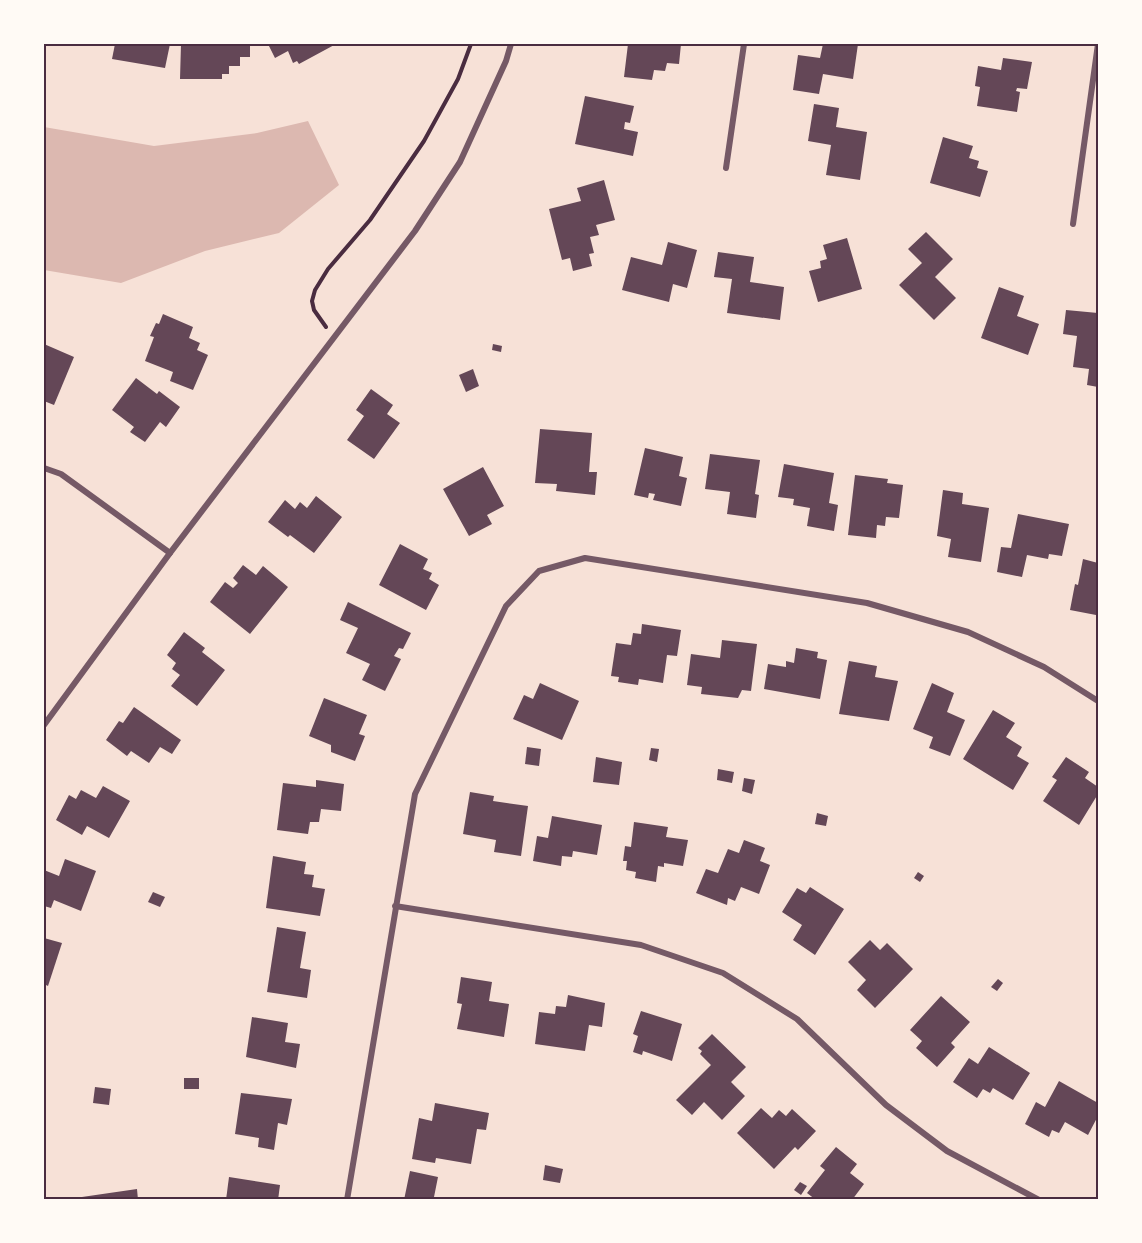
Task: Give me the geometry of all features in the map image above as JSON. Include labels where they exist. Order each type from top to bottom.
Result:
[{"type":"street","points":[[44,725],[170,553],[415,231],[460,162],[506,61],[510,44]]},
{"type":"street","points":[[726,168],[744,44]]},
{"type":"street","points":[[1073,224],[1098,44]]},
{"type":"street","points":[[44,468],[61,474],[170,553]]},
{"type":"street","points":[[347,1200],[414,794],[506,606],[539,571],[585,558],[867,603],[968,632],[1044,667],[1098,701]]},
{"type":"street","points":[[395,906],[641,945],[723,973],[797,1018],[886,1105],[947,1151],[1039,1200]]},
{"type":"path","points":[[333,337],[314,310],[312,301],[315,290],[328,269],[370,220],[424,141],[458,79],[471,44]]},
{"type":"shaded area","points":[[308,121],[339,185],[279,233],[205,251],[121,283],[44,270],[44,127],[154,146],[257,133]]},
{"type":"building","points":[[115,44],[170,44],[165,68],[112,59]]},
{"type":"building","points":[[181,44],[250,44],[250,57],[240,57],[240,66],[229,66],[229,74],[222,74],[222,79],[180,79]]},
{"type":"building","points":[[268,44],[336,44],[299,64],[297,61],[293,63],[288,51],[275,58]]},
{"type":"building","points":[[628,44],[681,44],[679,64],[667,63],[665,71],[654,70],[652,80],[624,77]]},
{"type":"building","points":[[823,44],[858,44],[853,79],[823,74],[819,94],[793,90],[798,55],[820,58]]},
{"type":"building","points":[[1003,58],[1032,62],[1027,89],[1017,88],[1016,91],[1020,92],[1017,112],[977,106],[980,87],[975,86],[978,66],[1001,70]]},
{"type":"building","points":[[585,96],[634,106],[630,123],[625,122],[624,129],[638,132],[633,156],[575,144]]},
{"type":"building","points":[[814,104],[839,108],[836,127],[867,132],[860,180],[826,175],[831,145],[808,141]]},
{"type":"building","points":[[943,137],[973,146],[969,158],[979,161],[977,168],[988,171],[980,197],[930,183]]},
{"type":"building","points":[[604,180],[615,220],[596,225],[599,235],[590,237],[594,253],[589,254],[592,266],[573,271],[570,258],[562,260],[549,209],[581,201],[577,188]]},
{"type":"building","points":[[926,232],[953,259],[935,277],[956,298],[934,320],[899,285],[922,263],[908,249]]},
{"type":"building","points":[[847,238],[862,289],[818,302],[809,271],[821,268],[820,261],[827,259],[823,245]]},
{"type":"building","points":[[668,242],[697,250],[687,288],[673,284],[669,302],[622,290],[631,257],[662,265]]},
{"type":"building","points":[[718,252],[754,257],[750,282],[784,287],[780,320],[727,313],[732,279],[714,277]]},
{"type":"building","points":[[999,287],[1024,296],[1017,316],[1039,324],[1028,355],[981,338]]},
{"type":"building","points":[[1066,310],[1098,313],[1098,387],[1087,385],[1089,369],[1073,367],[1077,336],[1063,334]]},
{"type":"building","points":[[163,314],[193,327],[189,338],[200,343],[197,350],[208,355],[193,390],[170,381],[173,372],[145,361],[154,337],[150,336]]},
{"type":"building","points":[[44,344],[74,357],[54,405],[44,401]]},
{"type":"building","points":[[493,344],[502,346],[501,352],[492,350]]},
{"type":"building","points":[[473,369],[479,386],[466,392],[459,375]]},
{"type":"building","points":[[136,378],[157,394],[159,391],[180,407],[166,427],[160,422],[145,442],[130,432],[134,427],[112,410]]},
{"type":"building","points":[[371,389],[393,405],[387,414],[400,423],[374,459],[347,440],[364,416],[356,410]]},
{"type":"building","points":[[540,429],[592,433],[589,472],[597,472],[595,495],[556,491],[557,484],[535,483]]},
{"type":"building","points":[[645,448],[683,457],[679,476],[687,478],[681,506],[653,500],[655,494],[649,493],[648,498],[634,495]]},
{"type":"building","points":[[710,454],[760,460],[755,494],[759,495],[756,518],[727,514],[730,492],[705,489]]},
{"type":"building","points":[[784,464],[834,473],[829,503],[838,505],[834,531],[807,526],[810,508],[793,505],[794,499],[778,497]]},
{"type":"building","points":[[483,467],[504,506],[487,515],[492,524],[469,536],[443,489]]},
{"type":"building","points":[[855,475],[888,479],[887,483],[903,485],[899,518],[886,517],[885,526],[877,525],[876,538],[848,535]]},
{"type":"building","points":[[943,490],[963,493],[962,504],[989,508],[981,562],[948,557],[951,539],[937,536]]},
{"type":"building","points":[[316,496],[342,517],[314,553],[268,522],[285,500],[295,509],[300,502],[307,508]]},
{"type":"building","points":[[1018,514],[1069,524],[1062,556],[1049,554],[1048,559],[1027,555],[1022,577],[997,572],[1001,547],[1011,548]]},
{"type":"building","points":[[400,544],[428,559],[423,569],[432,573],[429,579],[439,585],[426,610],[379,585]]},
{"type":"building","points":[[1083,559],[1098,563],[1096,615],[1070,610]]},
{"type":"building","points":[[243,565],[256,575],[263,566],[288,587],[250,634],[210,602],[225,582],[233,588],[238,583],[233,578]]},
{"type":"building","points":[[348,602],[411,633],[403,649],[399,648],[394,656],[401,659],[385,691],[362,680],[370,664],[346,653],[358,628],[340,620]]},
{"type":"building","points":[[642,624],[681,630],[677,656],[667,655],[663,683],[639,679],[638,685],[618,682],[619,677],[611,676],[616,643],[631,645],[633,633],[641,634]]},
{"type":"building","points":[[184,632],[205,648],[202,652],[225,670],[197,706],[171,686],[180,675],[172,669],[176,663],[167,655]]},
{"type":"building","points":[[722,640],[757,644],[751,691],[742,690],[738,698],[701,694],[702,687],[687,685],[691,654],[720,658]]},
{"type":"building","points":[[796,648],[818,652],[817,658],[827,660],[820,699],[764,689],[768,664],[786,667],[786,661],[794,663]]},
{"type":"building","points":[[849,661],[877,666],[875,677],[898,681],[889,721],[839,714]]},
{"type":"building","points":[[540,683],[579,701],[562,740],[513,719],[524,695],[533,699]]},
{"type":"building","points":[[932,683],[954,693],[947,712],[965,720],[950,756],[929,748],[933,737],[913,729]]},
{"type":"building","points":[[324,698],[367,715],[359,734],[365,736],[355,761],[331,752],[331,745],[309,736]]},
{"type":"building","points":[[134,707],[181,740],[172,754],[160,747],[149,763],[131,751],[127,756],[106,740],[119,721],[123,723]]},
{"type":"building","points":[[993,710],[1015,723],[1006,737],[1022,747],[1017,756],[1029,763],[1013,790],[963,759]]},
{"type":"building","points":[[527,747],[541,749],[539,766],[525,764]]},
{"type":"building","points":[[651,748],[659,749],[657,762],[649,760]]},
{"type":"building","points":[[596,757],[622,762],[619,785],[593,782]]},
{"type":"building","points":[[1066,757],[1089,772],[1085,778],[1098,787],[1098,794],[1079,825],[1043,801],[1057,780],[1052,777]]},
{"type":"building","points":[[718,769],[734,772],[732,783],[717,780]]},
{"type":"building","points":[[744,778],[755,780],[752,794],[742,791]]},
{"type":"building","points":[[316,780],[344,784],[341,811],[321,809],[319,822],[310,822],[308,834],[277,830],[283,783],[316,787]]},
{"type":"building","points":[[103,786],[130,801],[109,838],[87,826],[82,835],[56,820],[69,795],[76,799],[81,790],[96,798]]},
{"type":"building","points":[[470,792],[494,796],[493,801],[528,806],[521,856],[494,852],[496,840],[463,834]]},
{"type":"building","points":[[817,813],[828,816],[826,826],[815,824]]},
{"type":"building","points":[[552,816],[602,825],[597,855],[573,851],[572,857],[562,856],[561,866],[533,861],[537,836],[548,838]]},
{"type":"building","points":[[634,822],[668,827],[666,837],[688,840],[683,866],[664,863],[664,867],[658,866],[656,882],[635,878],[636,872],[626,870],[627,861],[623,861],[625,846],[631,847]]},
{"type":"building","points":[[744,840],[765,848],[760,861],[770,865],[759,894],[741,887],[735,901],[728,898],[727,905],[696,893],[706,869],[718,873],[728,849],[739,853]]},
{"type":"building","points":[[273,856],[306,862],[304,874],[314,875],[312,887],[325,889],[320,916],[266,908]]},
{"type":"building","points":[[65,859],[96,871],[81,911],[54,900],[51,908],[44,906],[44,870],[59,876]]},
{"type":"building","points":[[918,872],[924,876],[920,882],[914,878]]},
{"type":"building","points":[[810,887],[844,909],[815,955],[793,940],[802,925],[782,912],[797,888],[806,893]]},
{"type":"building","points":[[153,892],[165,897],[160,907],[148,902]]},
{"type":"building","points":[[277,927],[306,932],[300,968],[311,970],[307,998],[267,992]]},
{"type":"building","points":[[44,938],[62,943],[48,986],[44,984]]},
{"type":"building","points":[[870,940],[880,950],[887,943],[913,969],[875,1008],[857,990],[866,980],[848,962]]},
{"type":"building","points":[[461,977],[492,982],[489,1001],[509,1004],[504,1037],[457,1029],[462,1004],[457,1003]]},
{"type":"building","points":[[998,979],[1003,983],[997,991],[991,987]]},
{"type":"building","points":[[568,995],[605,1003],[602,1027],[589,1025],[585,1051],[535,1044],[539,1012],[555,1014],[556,1006],[566,1007]]},
{"type":"building","points":[[941,996],[970,1022],[951,1043],[955,1047],[937,1067],[916,1048],[922,1041],[910,1030]]},
{"type":"building","points":[[641,1011],[682,1024],[672,1061],[643,1051],[642,1055],[633,1052],[638,1036],[633,1034]]},
{"type":"building","points":[[252,1017],[288,1023],[285,1042],[300,1044],[296,1068],[246,1057]]},
{"type":"building","points":[[712,1034],[746,1067],[731,1082],[745,1096],[722,1120],[704,1102],[692,1115],[676,1100],[711,1065],[700,1054],[702,1051],[698,1048]]},
{"type":"building","points":[[989,1047],[1030,1073],[1013,1100],[993,1088],[990,1093],[983,1089],[977,1098],[953,1082],[969,1058],[978,1064]]},
{"type":"building","points":[[184,1078],[199,1078],[199,1089],[184,1089]]},
{"type":"building","points":[[1059,1081],[1098,1103],[1098,1116],[1088,1135],[1065,1122],[1059,1133],[1052,1130],[1049,1137],[1025,1124],[1036,1102],[1045,1107]]},
{"type":"building","points":[[95,1087],[111,1089],[109,1105],[93,1103]]},
{"type":"building","points":[[241,1093],[292,1099],[287,1125],[278,1123],[274,1150],[258,1147],[259,1138],[235,1134]]},
{"type":"building","points":[[435,1103],[489,1113],[486,1130],[477,1129],[471,1164],[436,1158],[435,1163],[412,1159],[419,1118],[432,1121]]},
{"type":"building","points":[[761,1108],[772,1118],[779,1110],[786,1116],[792,1109],[816,1131],[798,1150],[795,1147],[774,1169],[737,1133]]},
{"type":"building","points":[[836,1147],[857,1164],[850,1173],[864,1184],[852,1200],[816,1200],[807,1193],[825,1170],[820,1166]]},
{"type":"building","points":[[545,1165],[563,1169],[560,1183],[543,1180]]},
{"type":"building","points":[[410,1171],[438,1177],[434,1197],[441,1198],[441,1200],[404,1200]]},
{"type":"building","points":[[229,1177],[280,1185],[278,1200],[226,1200]]},
{"type":"building","points":[[800,1182],[807,1186],[801,1195],[794,1190]]},
{"type":"building","points":[[137,1189],[138,1200],[76,1200],[75,1198]]}]
